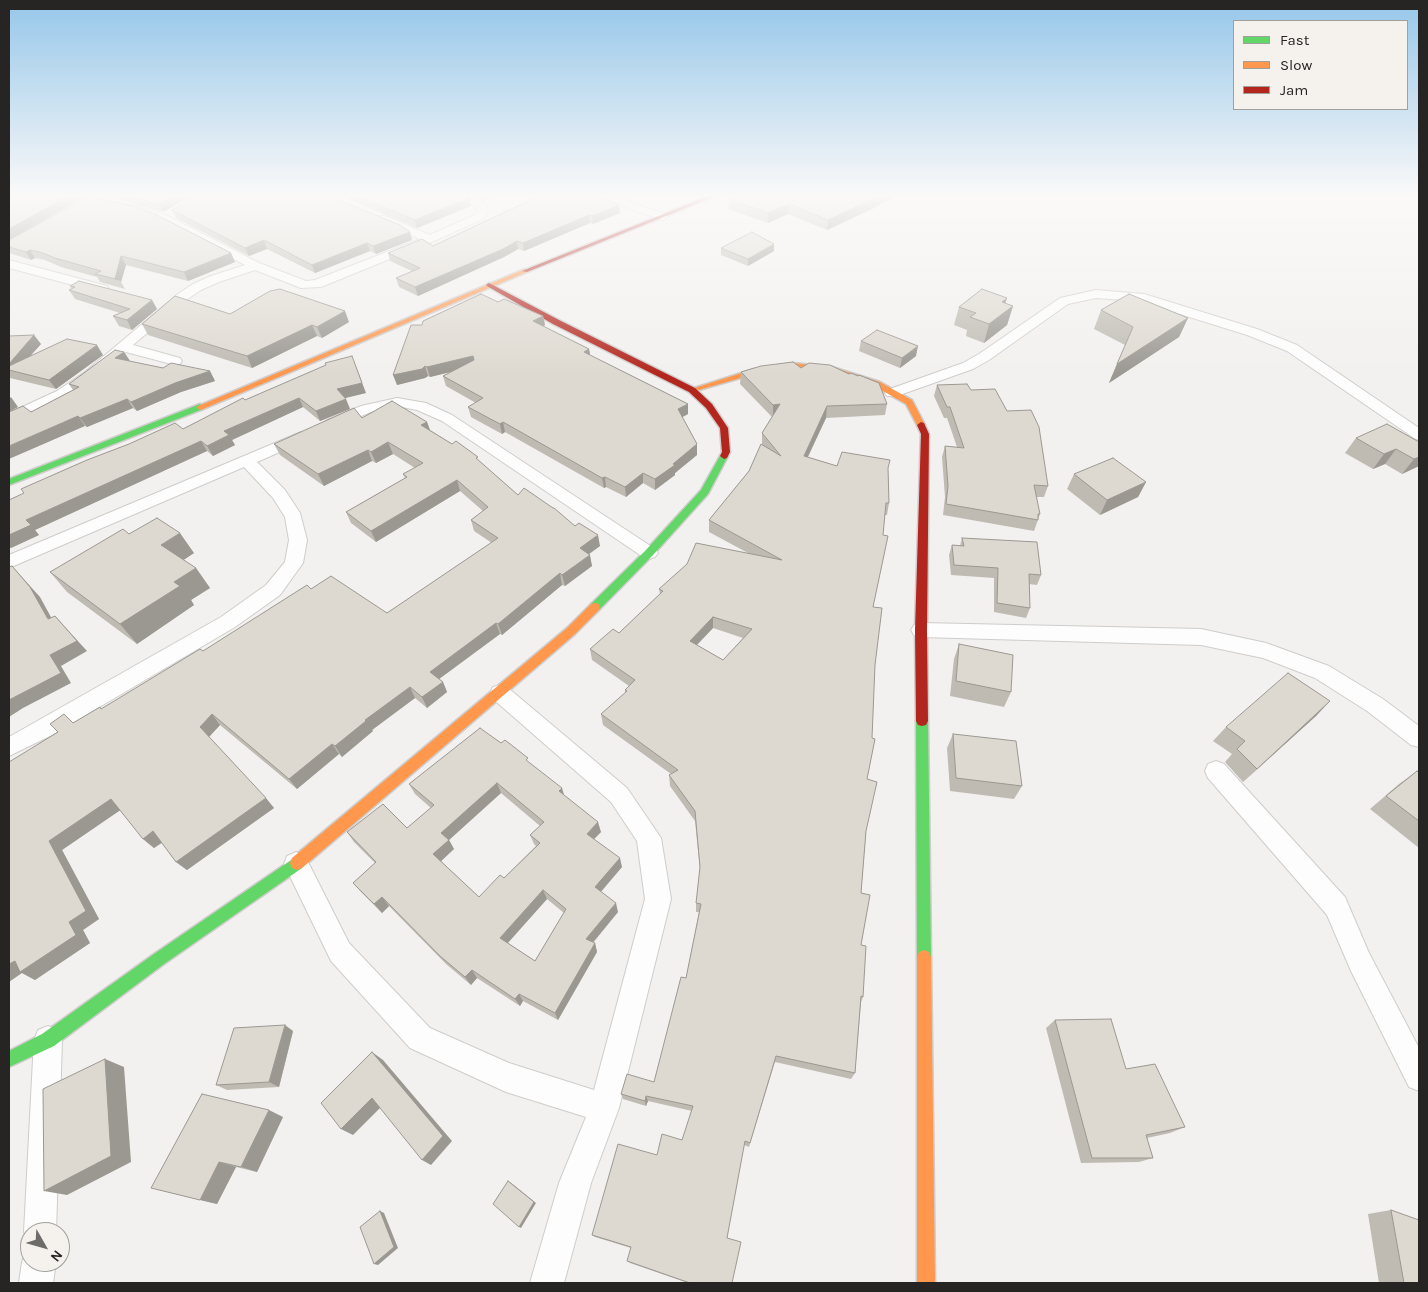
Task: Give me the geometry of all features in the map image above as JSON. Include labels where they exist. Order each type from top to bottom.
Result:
[{"type":"street","points":[[234,254],[254,266],[305,285],[316,284],[391,254]]},
{"type":"street","points":[[9,482],[311,361],[489,285],[568,254]]},
{"type":"street","points":[[9,264],[113,292]]},
{"type":"street","points":[[9,419],[62,394],[90,374],[170,307],[197,287],[254,266]]},
{"type":"street","points":[[9,1060],[48,1040],[159,958],[296,864],[571,631],[649,553],[705,492],[726,452],[724,428],[709,406],[692,390],[556,322],[489,285]]},
{"type":"street","points":[[892,392],[968,366],[984,357],[1064,301],[1096,294],[1140,297],[1252,332],[1292,348],[1419,435]]},
{"type":"street","points":[[151,302],[170,307]]},
{"type":"street","points":[[123,347],[175,361]]},
{"type":"street","points":[[692,390],[757,371],[793,365],[832,369],[877,384],[909,402],[925,434],[922,630],[926,1283]]},
{"type":"street","points":[[9,562],[366,409],[397,402],[421,406],[447,418],[649,553]]},
{"type":"street","points":[[9,747],[44,729],[228,622],[273,590],[294,563],[298,540],[294,517],[279,494],[246,460]]},
{"type":"street","points":[[922,630],[1201,637],[1248,647],[1266,651],[1322,672],[1375,705],[1419,738]]},
{"type":"street","points":[[500,693],[619,795],[649,838],[658,899],[604,1108],[575,1183],[547,1283]]},
{"type":"street","points":[[1216,771],[1336,906],[1360,962],[1419,1077]]},
{"type":"street","points":[[296,864],[340,952],[420,1038],[506,1077],[604,1108]]},
{"type":"street","points":[[40,1222],[48,1040]]},
{"type":"building","points":[[46,254],[228,254],[184,272],[121,256],[115,279],[95,274],[101,271]]},
{"type":"building","points":[[291,254],[339,254],[312,265]]},
{"type":"building","points":[[391,254],[491,254],[415,287],[396,278],[420,268]]},
{"type":"building","points":[[736,254],[756,254],[748,259]]},
{"type":"building","points":[[79,281],[152,300],[127,320],[113,316],[130,309],[69,290],[75,287],[70,286]]},
{"type":"building","points":[[280,289],[345,311],[317,327],[312,325],[247,356],[142,324],[175,296],[230,314],[270,291]]},
{"type":"building","points":[[982,289],[1007,298],[1002,302],[1013,306],[989,324],[970,317],[976,313],[959,307]]},
{"type":"building","points":[[481,294],[498,302],[504,299],[543,316],[533,321],[589,349],[584,352],[688,404],[678,409],[697,444],[673,464],[675,465],[655,479],[643,473],[625,487],[605,477],[602,478],[503,422],[500,424],[468,407],[483,398],[443,376],[474,360],[473,356],[393,375],[411,325],[422,325],[423,321]]},
{"type":"building","points":[[1129,294],[1188,318],[1117,364],[1133,327],[1101,310]]},
{"type":"building","points":[[877,330],[918,346],[902,358],[861,341]]},
{"type":"building","points":[[34,335],[9,364],[9,336]]},
{"type":"building","points":[[67,339],[97,345],[49,380],[9,370],[9,366]]},
{"type":"building","points":[[115,350],[124,352],[115,358],[163,368],[171,363],[210,371],[175,383],[131,402],[127,399],[80,418],[78,416],[9,446],[9,412],[23,406],[31,412],[79,387],[69,384]]},
{"type":"building","points":[[352,356],[362,383],[337,389],[346,399],[316,411],[299,398],[224,431],[229,435],[207,446],[201,441],[26,520],[31,525],[9,535],[9,500],[24,493],[21,489],[175,423],[183,429],[243,398],[245,400],[326,365],[325,363]]},
{"type":"building","points":[[793,362],[801,368],[809,363],[830,365],[849,374],[859,375],[879,383],[887,404],[827,406],[804,456],[837,466],[842,452],[890,460],[888,468],[889,503],[886,503],[883,535],[888,536],[873,607],[882,608],[875,665],[872,738],[875,739],[867,779],[877,782],[866,831],[861,893],[870,895],[861,945],[866,946],[863,997],[861,996],[855,1073],[776,1056],[750,1143],[745,1141],[727,1238],[741,1242],[732,1283],[690,1283],[627,1261],[631,1247],[592,1235],[618,1144],[657,1155],[662,1134],[682,1140],[693,1106],[646,1096],[645,1101],[621,1094],[627,1074],[654,1082],[681,977],[686,978],[701,904],[696,903],[700,867],[695,811],[669,775],[678,770],[601,714],[627,691],[625,690],[635,680],[590,649],[613,629],[619,633],[663,591],[659,589],[687,564],[696,543],[782,560],[709,520],[749,471],[761,444],[781,456],[762,433],[780,404],[773,405],[741,372],[761,366]],"holes":[[[713,617],[752,629],[723,660],[690,641]]]},
{"type":"building","points":[[967,384],[971,390],[995,389],[1007,411],[1031,410],[1039,427],[1048,486],[1034,485],[1040,514],[1038,514],[1038,520],[946,504],[948,486],[945,446],[964,448],[950,407],[947,407],[937,385]]},
{"type":"building","points":[[392,401],[427,422],[421,425],[452,444],[456,441],[478,457],[476,458],[518,495],[524,488],[554,508],[575,526],[579,523],[598,535],[580,548],[590,555],[562,575],[560,573],[498,624],[496,623],[430,672],[443,682],[422,697],[410,687],[365,720],[335,746],[332,744],[289,779],[212,714],[200,727],[266,798],[176,862],[153,831],[143,839],[111,799],[49,841],[86,911],[69,922],[76,935],[20,972],[15,961],[9,964],[9,762],[58,732],[50,724],[64,714],[73,723],[100,707],[101,709],[200,649],[203,651],[307,585],[311,589],[331,576],[387,613],[498,538],[471,520],[488,507],[457,480],[371,531],[346,512],[407,477],[403,474],[423,463],[388,442],[371,452],[368,450],[318,474],[274,444],[354,408],[362,418]]},
{"type":"building","points":[[1387,424],[1419,442],[1419,457],[1414,459],[1396,449],[1384,454],[1356,438]]},
{"type":"building","points":[[1113,458],[1146,482],[1107,500],[1074,474]]},
{"type":"building","points":[[157,518],[180,533],[161,545],[196,568],[174,582],[180,586],[120,624],[50,572],[123,529],[129,534]]},
{"type":"building","points":[[962,538],[1037,542],[1041,575],[1029,574],[1030,608],[997,603],[998,568],[954,565],[952,545],[964,546]]},
{"type":"building","points":[[12,566],[30,587],[48,619],[55,616],[77,641],[50,655],[61,673],[9,700],[9,567]]},
{"type":"building","points":[[959,644],[1013,655],[1011,692],[956,681]]},
{"type":"building","points":[[1288,673],[1330,701],[1257,769],[1237,749],[1245,741],[1226,727]]},
{"type":"building","points":[[480,728],[501,743],[505,740],[528,758],[526,760],[562,788],[559,791],[598,822],[587,834],[620,858],[595,887],[616,903],[586,939],[595,943],[555,1013],[519,994],[515,999],[472,970],[465,977],[440,956],[382,897],[374,904],[353,883],[376,862],[347,832],[383,804],[407,828],[434,805],[409,784]],"holes":[[[497,783],[544,822],[530,835],[540,843],[504,878],[500,875],[479,897],[433,854],[449,840],[441,833]],[[543,890],[566,909],[535,961],[500,938]]]},
{"type":"building","points":[[953,734],[1016,741],[1022,786],[956,778]]},
{"type":"building","points":[[1417,771],[1419,773],[1419,821],[1386,796]]},
{"type":"building","points":[[1111,1019],[1126,1069],[1155,1064],[1185,1127],[1146,1135],[1153,1158],[1092,1158],[1055,1020]]},
{"type":"building","points":[[285,1025],[269,1082],[216,1085],[234,1028]]},
{"type":"building","points":[[372,1052],[443,1136],[422,1160],[372,1098],[341,1129],[321,1103]]},
{"type":"building","points":[[105,1059],[111,1156],[44,1191],[43,1089]]},
{"type":"building","points":[[202,1094],[269,1110],[241,1167],[219,1162],[200,1200],[151,1188]]},
{"type":"building","points":[[508,1181],[534,1202],[519,1227],[493,1204]]},
{"type":"building","points":[[1391,1210],[1419,1220],[1419,1283],[1404,1283]]},
{"type":"building","points":[[380,1211],[394,1247],[374,1264],[360,1227]]},
{"type":"traffic: fast","points":[[9,482],[200,407]]},
{"type":"traffic: fast","points":[[595,607],[649,553],[705,492],[724,456]]},
{"type":"traffic: fast","points":[[922,721],[924,957]]},
{"type":"traffic: fast","points":[[9,1059],[48,1040],[159,959],[297,863]]},
{"type":"traffic: slow","points":[[200,407],[525,271]]},
{"type":"traffic: slow","points":[[692,390],[757,371],[793,365],[832,369],[877,384],[909,402],[921,425]]},
{"type":"traffic: slow","points":[[297,863],[571,631],[595,607]]},
{"type":"traffic: slow","points":[[924,957],[926,1283]]},
{"type":"traffic: jam","points":[[525,271],[567,254]]},
{"type":"traffic: jam","points":[[489,285],[556,322],[692,390],[709,406],[724,428],[726,452],[724,456]]},
{"type":"traffic: jam","points":[[921,425],[925,434],[921,630],[922,721]]}]
